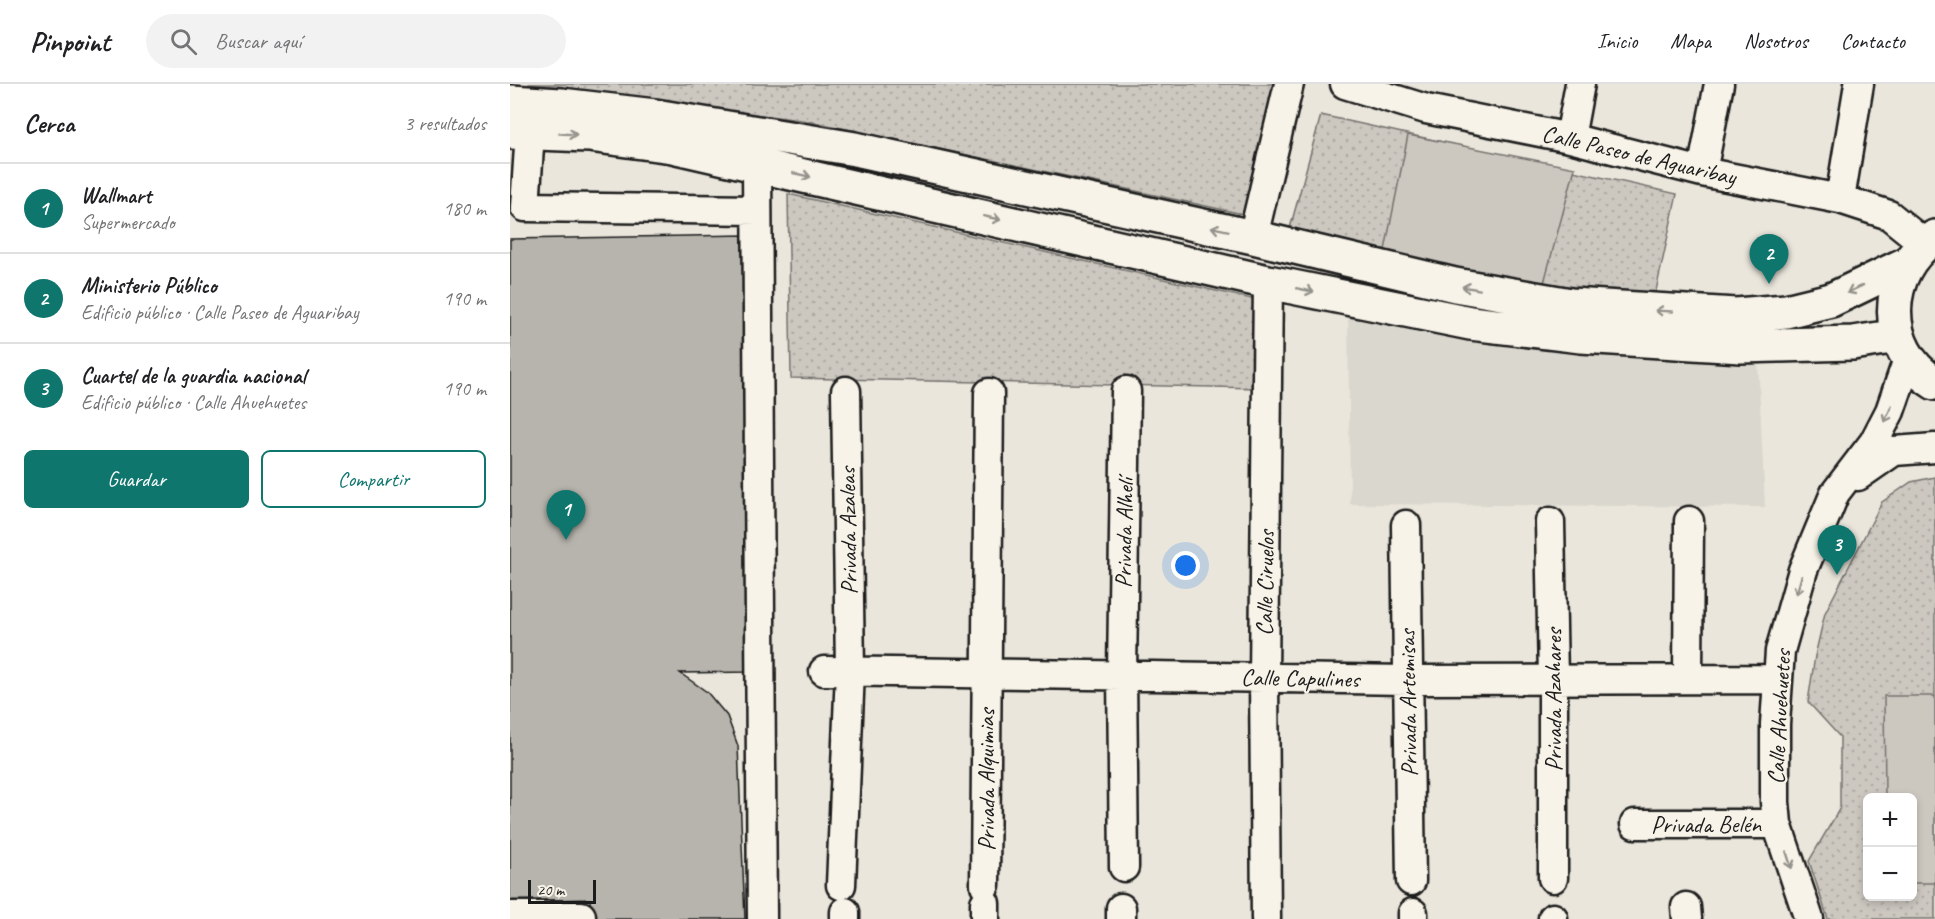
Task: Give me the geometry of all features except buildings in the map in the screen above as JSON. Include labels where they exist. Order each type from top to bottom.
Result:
[{"type":"main road","points":[[510,102],[561,105],[655,116],[855,149],[1253,237],[1455,285],[1571,305],[1737,315],[1786,311],[1831,300],[1922,248]]},
{"type":"main road","points":[[520,132],[589,135],[672,146],[1268,282],[1470,323],[1581,336],[1741,346],[1853,343],[1903,348]]},
{"type":"main road","points":[[1922,248],[1897,286],[1894,311],[1903,348],[1925,378],[1935,383]]},
{"type":"street","points":[[1253,237],[1289,84]]},
{"type":"street","name":"Calle Paseo de Aguaribay","points":[[1345,84],[1429,97],[1570,138],[1702,172],[1840,199],[1889,215],[1922,248]]},
{"type":"street","points":[[1570,138],[1580,84]]},
{"type":"street","points":[[1702,172],[1719,84]]},
{"type":"street","points":[[1840,199],[1858,84]]},
{"type":"street","points":[[520,132],[525,207],[757,210]]},
{"type":"street","points":[[757,164],[762,919]]},
{"type":"street","name":"Calle Ciruelos","points":[[1266,919],[1264,678],[1268,282]]},
{"type":"street","name":"Calle Ahuehuetes","points":[[1809,919],[1777,824],[1775,724],[1780,651],[1803,570],[1835,493],[1874,442],[1890,411],[1903,348]]},
{"type":"street","name":"Privada Azaleas","points":[[844,905],[837,671],[846,391]]},
{"type":"street","name":"Privada Alhelí","points":[[1124,867],[1122,674],[1126,391]]},
{"type":"street","name":"Privada Alquimias","points":[[986,903],[989,393]]},
{"type":"street","points":[[1835,493],[1894,451],[1935,448]]},
{"type":"street","points":[[1688,679],[1689,521]]},
{"type":"street","name":"Privada Azahares","points":[[1550,522],[1553,878]]},
{"type":"street","name":"Privada Artemisas","points":[[1406,525],[1411,881]]},
{"type":"street","name":"Calle Capulines","points":[[837,671],[1408,680],[1777,679]]},
{"type":"street","name":"Privada Belén","points":[[1635,824],[1777,824]]},
{"type":"street","points":[[510,916],[581,916],[581,919]]},
{"type":"shaded area","points":[[529,84],[1277,84],[1243,214],[809,121],[526,86]]},
{"type":"shaded area","points":[[1321,115],[1677,194],[1654,300],[1551,291],[1289,232]]},
{"type":"shaded area","points":[[1408,135],[1575,168],[1542,290],[1384,255]]},
{"type":"shaded area","points":[[788,194],[1256,300],[1259,388],[791,378]]},
{"type":"shaded area","points":[[1348,311],[1463,337],[1608,357],[1758,361],[1765,507],[1350,504]]},
{"type":"shaded area","points":[[1935,477],[1935,919],[1828,919],[1809,861],[1840,808],[1840,737],[1808,702],[1825,613],[1882,502],[1911,482]]},
{"type":"shaded area","points":[[1884,696],[1935,696],[1935,883],[1917,883],[1917,793],[1885,793]]},
{"type":"place","name":"Ministerio Público","points":[[1769,284]]},
{"type":"place","name":"Wallmart","points":[[566,540]]},
{"type":"place","name":"Cuartel de la guardia nacional","points":[[1837,575]]}]
